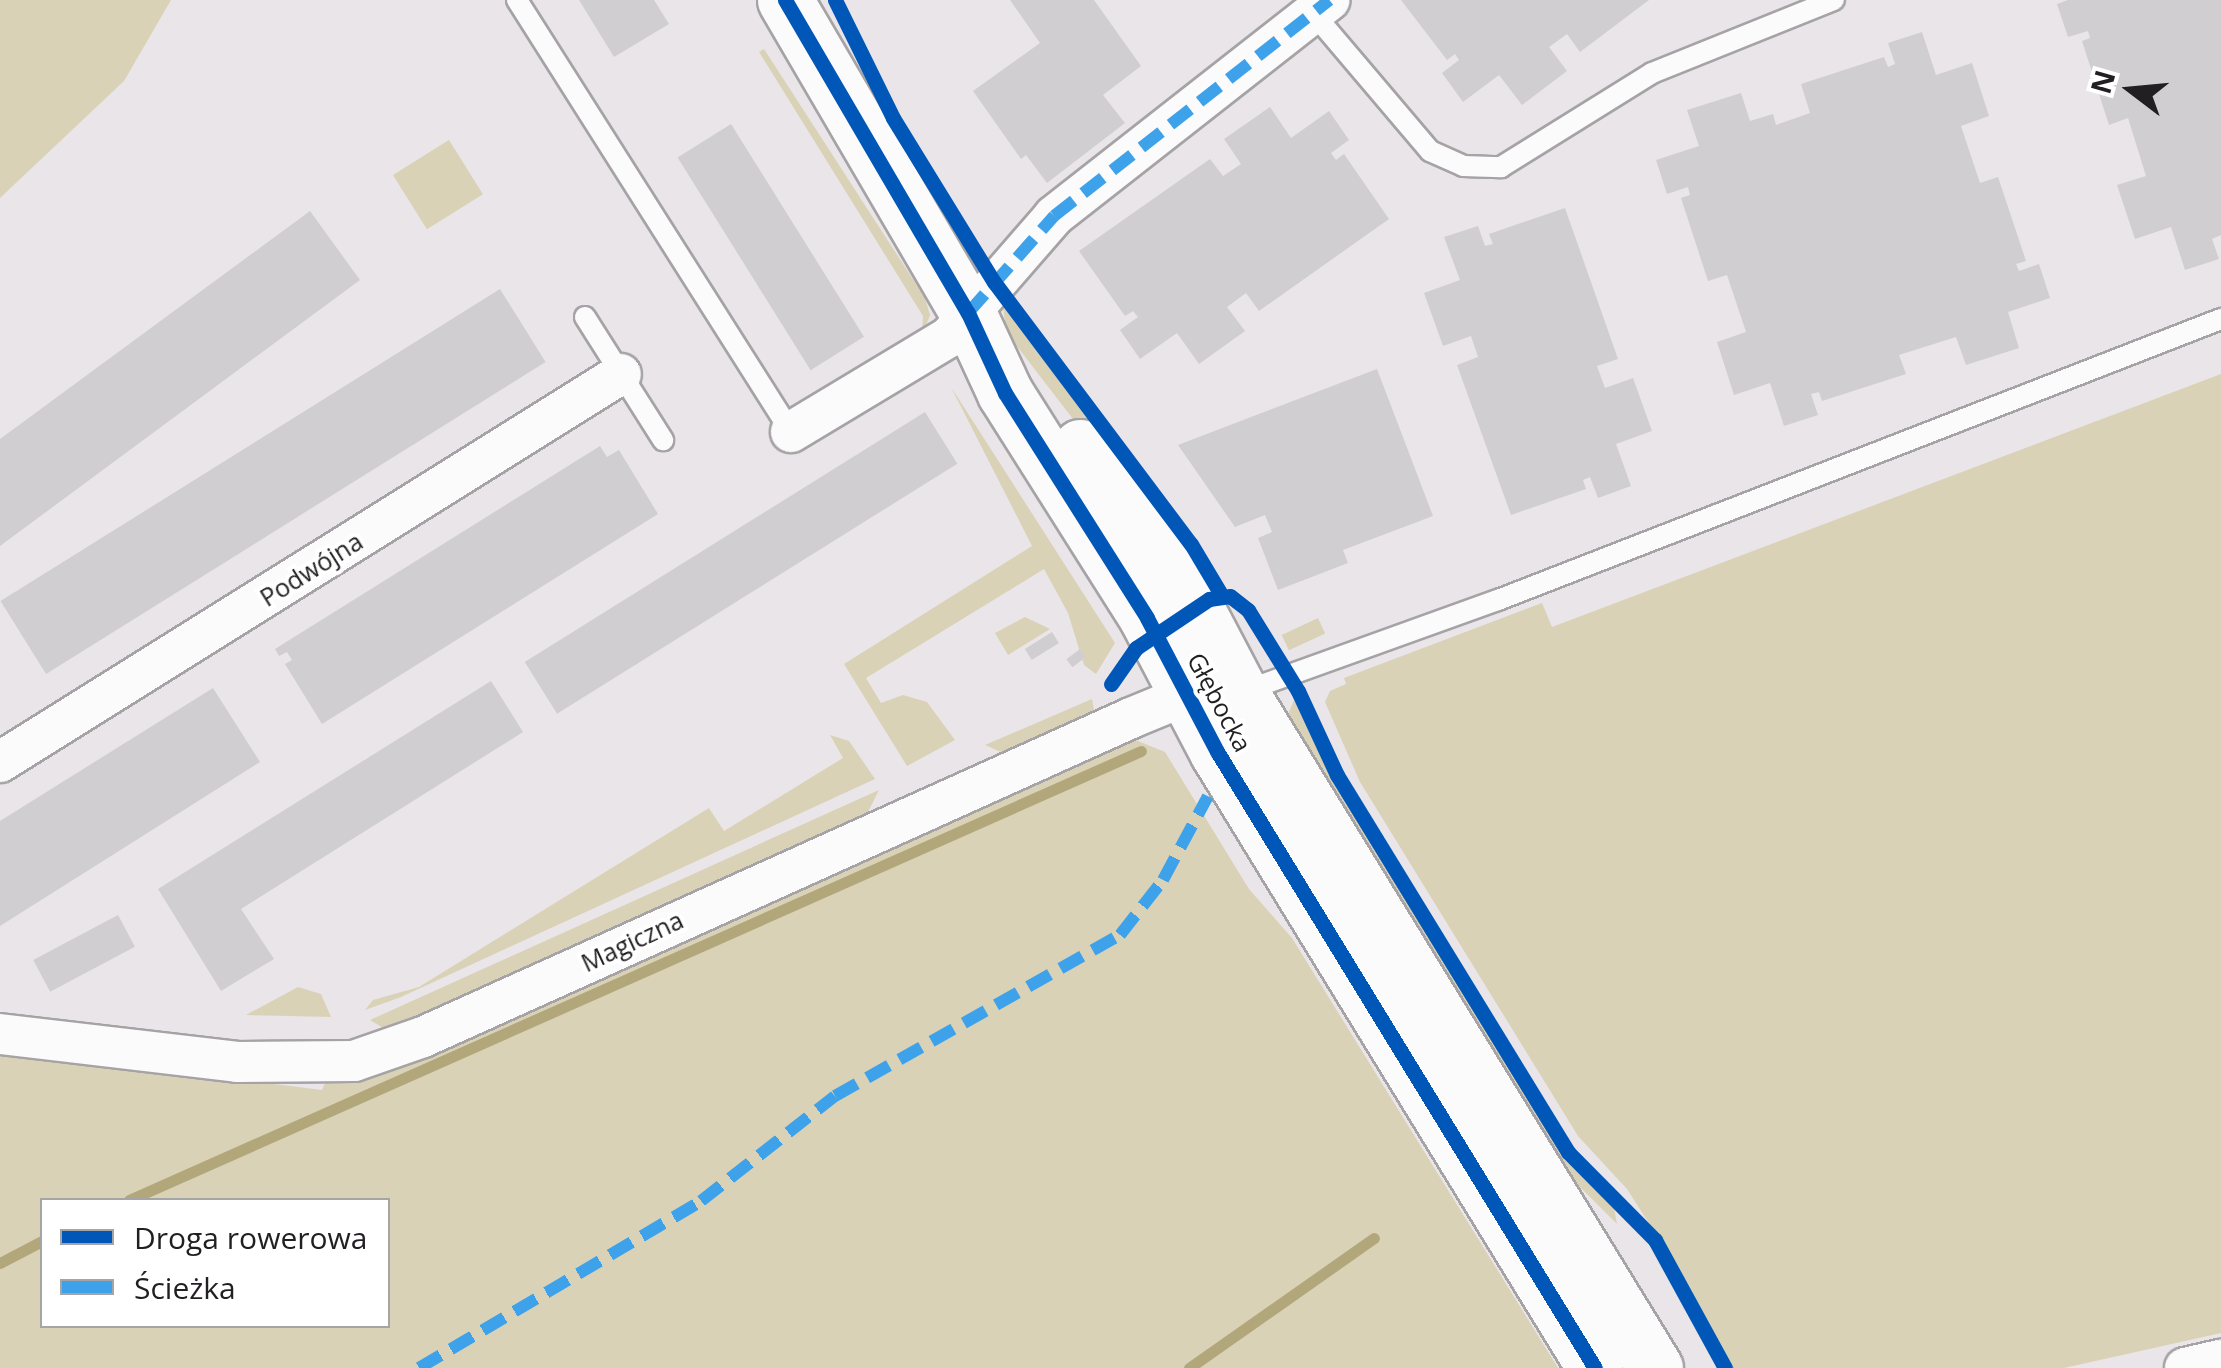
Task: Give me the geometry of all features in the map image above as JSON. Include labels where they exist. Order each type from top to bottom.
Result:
[{"type":"street","name":"Głębocka","points":[[785,0],[968,313],[1005,392],[1136,599],[1215,696],[1655,1368]]},
{"type":"street","points":[[791,432],[949,337],[1054,216],[1321,7]]},
{"type":"street","name":"Podwójna","points":[[0,762],[622,374]]},
{"type":"street","name":"Głębocka","points":[[1215,696],[1595,1368]]},
{"type":"street","name":"Magiczna","points":[[0,1034],[237,1062],[354,1061],[423,1037],[1131,718],[1215,696]]},
{"type":"street","points":[[2185,1368],[2221,1360]]},
{"type":"lane","points":[[517,0],[791,432]]},
{"type":"lane","points":[[1321,7],[1430,151],[1464,166],[1502,168],[1652,73],[1834,0]]},
{"type":"lane","points":[[585,317],[664,440]]},
{"type":"lane","points":[[1215,696],[1498,600],[2221,319]]},
{"type":"shaded area","points":[[0,0],[171,0],[124,81],[0,198]]},
{"type":"shaded area","points":[[764,49],[925,298],[930,315],[922,336],[923,316],[759,52]]},
{"type":"shaded area","points":[[449,140],[483,194],[427,229],[393,175]]},
{"type":"shaded area","points":[[1003,305],[1164,519],[1190,571],[1006,332]]},
{"type":"shaded area","points":[[2221,374],[2221,1333],[2064,1368],[1730,1368],[1674,1262],[1627,1189],[1578,1136],[1360,782],[1325,702],[1330,691],[1346,684],[1344,678],[1542,603],[1552,627]]},
{"type":"shaded area","points":[[951,387],[1115,643],[1096,674],[1084,665],[1068,613],[1044,569],[866,678],[881,703],[903,695],[927,702],[955,740],[907,766],[844,664],[1032,546]]},
{"type":"shaded area","points":[[1025,617],[1050,629],[1008,655],[995,633]]},
{"type":"shaded area","points":[[1318,618],[1325,633],[1289,650],[1282,635]]},
{"type":"shaded area","points":[[1092,699],[1095,716],[1008,755],[985,745]]},
{"type":"shaded area","points":[[1294,700],[1333,781],[1469,1002],[1564,1154],[1614,1208],[1617,1224],[1561,1168],[1286,719]]},
{"type":"shaded area","points":[[830,735],[849,741],[875,779],[401,997],[365,1010],[373,1000],[419,987],[709,808],[724,831],[843,758]]},
{"type":"shaded area","points":[[1128,737],[1165,752],[1249,889],[1292,938],[1558,1368],[0,1368],[0,1050],[322,1090],[327,1078]]},
{"type":"shaded area","points":[[879,790],[866,816],[419,1021],[388,1031],[370,1020]]},
{"type":"shaded area","points":[[298,987],[321,994],[331,1017],[246,1015]]},
{"type":"building","points":[[579,0],[654,0],[669,24],[614,57]]},
{"type":"building","points":[[1010,0],[1094,0],[1141,66],[1103,95],[1125,123],[1047,183],[1026,155],[1021,159],[973,91],[1040,43]]},
{"type":"building","points":[[1401,0],[1649,0],[1580,52],[1567,34],[1549,47],[1567,71],[1522,105],[1499,75],[1463,102],[1442,73],[1459,60],[1455,54],[1447,60]]},
{"type":"building","points":[[2068,0],[2221,0],[2221,235],[2212,239],[2219,259],[2185,270],[2171,227],[2135,239],[2117,185],[2146,176],[2128,118],[2109,125],[2082,41],[2090,38],[2088,31],[2068,37],[2057,4]]},
{"type":"building","points":[[1922,32],[1936,75],[1972,63],[1989,116],[1961,126],[1980,183],[1998,177],[2026,261],[2016,264],[2019,271],[2039,264],[2050,298],[2008,312],[2019,348],[1966,365],[1956,337],[1899,355],[1906,374],[1822,401],[1819,392],[1811,394],[1818,415],[1784,426],[1770,383],[1734,395],[1717,342],[1746,332],[1727,275],[1708,281],[1681,198],[1690,195],[1688,187],[1667,194],[1656,160],[1699,146],[1687,110],[1741,93],[1750,121],[1773,114],[1776,125],[1810,113],[1801,84],[1884,57],[1888,67],[1895,64],[1888,43]]},
{"type":"building","points":[[1270,107],[1291,138],[1329,111],[1349,140],[1331,153],[1336,160],[1344,154],[1389,219],[1259,311],[1246,293],[1227,307],[1245,331],[1199,364],[1177,333],[1140,359],[1120,330],[1138,317],[1133,311],[1125,316],[1079,251],[1210,159],[1223,176],[1241,164],[1224,139]]},
{"type":"building","points":[[731,124],[864,337],[811,370],[678,157]]},
{"type":"building","points":[[1565,208],[1618,359],[1597,366],[1605,388],[1633,378],[1652,431],[1616,444],[1631,486],[1598,498],[1590,477],[1583,480],[1586,489],[1511,515],[1457,365],[1478,357],[1471,336],[1443,346],[1424,293],[1460,280],[1444,237],[1478,226],[1485,246],[1493,244],[1489,234]]},
{"type":"building","points":[[310,211],[360,280],[0,546],[0,439]]},
{"type":"building","points":[[500,289],[546,362],[46,674],[0,601]]},
{"type":"building","points":[[1377,369],[1433,516],[1343,550],[1348,563],[1278,590],[1258,538],[1272,532],[1265,515],[1235,527],[1178,445]]},
{"type":"building","points":[[925,412],[957,464],[557,714],[525,662]]},
{"type":"building","points":[[600,446],[607,457],[619,450],[658,514],[322,724],[285,664],[292,660],[287,652],[279,656],[275,649]]},
{"type":"building","points":[[1052,632],[1059,643],[1032,660],[1025,649]]},
{"type":"building","points":[[1080,649],[1086,657],[1072,667],[1066,659]]},
{"type":"building","points":[[491,681],[523,732],[241,909],[274,959],[221,991],[158,889]]},
{"type":"building","points":[[213,688],[260,762],[0,926],[0,821]]},
{"type":"building","points":[[118,915],[135,947],[50,992],[33,960]]},
{"type":"waterway","points":[[134,1198],[1141,751]]},
{"type":"waterway","points":[[1189,1368],[1374,1238]]},
{"type":"waterway","points":[[0,1263],[40,1242]]},
{"type":"marked path","points":[[968,313],[1054,216],[1329,0]]},
{"type":"marked path","points":[[419,1368],[701,1201],[835,1096],[1120,935],[1163,880],[1208,796]]},
{"type":"cycle path","points":[[785,0],[968,313],[1005,393],[1147,618],[1218,753],[1595,1368]]},
{"type":"cycle path","points":[[835,0],[893,118],[994,282],[1191,544],[1222,596]]},
{"type":"cycle path","points":[[1111,684],[1136,648],[1209,599],[1230,596],[1248,610],[1298,691],[1337,775],[1568,1152],[1655,1240],[1725,1368]]}]
